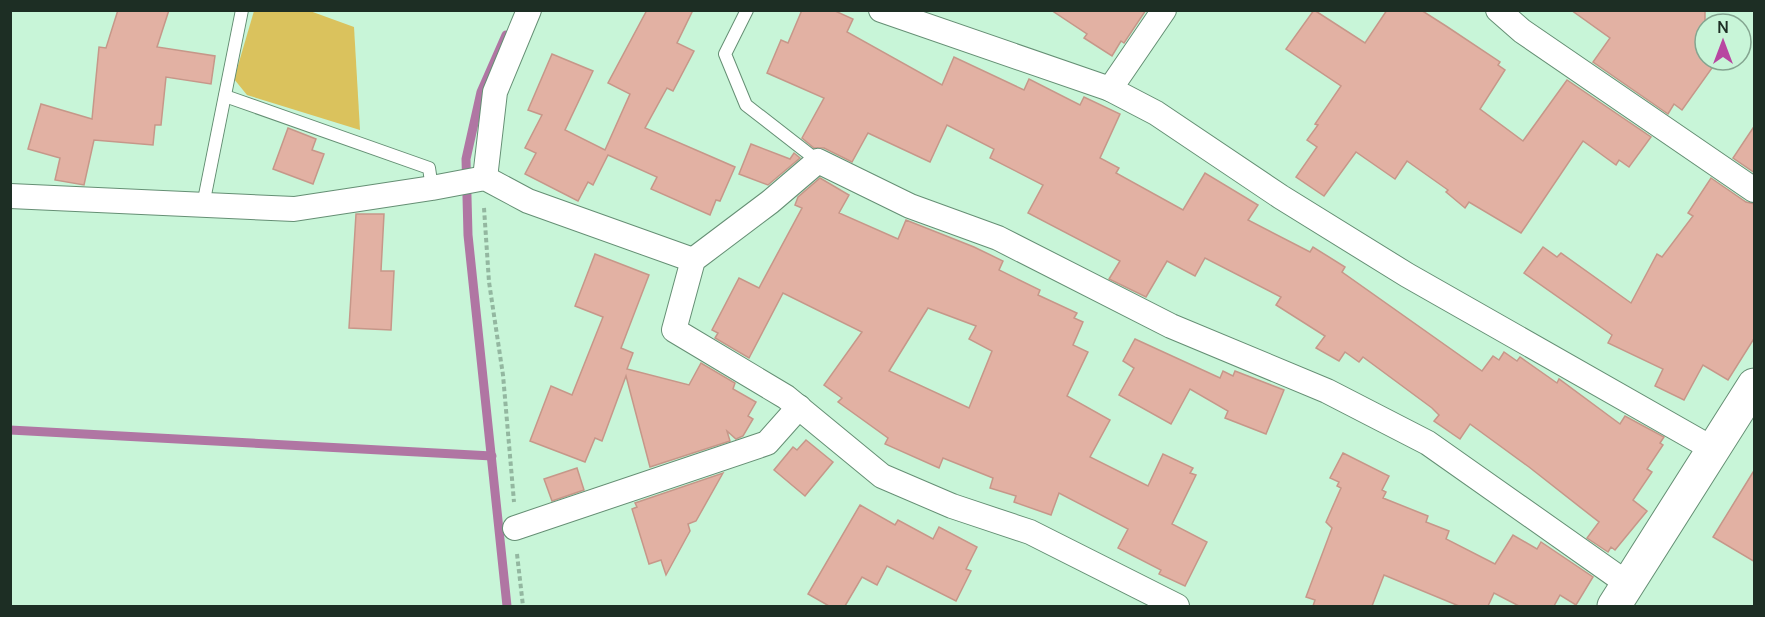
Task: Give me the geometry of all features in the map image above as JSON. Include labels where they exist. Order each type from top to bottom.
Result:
[{"type":"street","points":[[485,177],[495,92],[529,10]]},
{"type":"street","points":[[881,10],[1110,89],[1156,113],[1281,197],[1407,275],[1713,449]]},
{"type":"street","points":[[1110,89],[1164,10]]},
{"type":"street","points":[[1498,10],[1522,31],[1755,190]]},
{"type":"street","points":[[1177,606],[1030,532],[952,506],[882,476],[799,407],[674,330],[693,260],[770,202],[818,161],[910,206],[998,238],[1171,326],[1327,391],[1428,443],[1621,595],[1755,385]]},
{"type":"street","points":[[10,196],[294,209],[432,188],[485,177],[528,201],[693,260]]},
{"type":"street","points":[[515,528],[767,443],[799,407]]},
{"type":"lane","points":[[203,205],[242,10]]},
{"type":"lane","points":[[747,10],[725,54],[746,105],[818,161]]},
{"type":"lane","points":[[225,96],[429,168],[432,188]]},
{"type":"path","points":[[485,177],[484,224],[512,455],[515,528],[523,606]]},
{"type":"shaded area","points":[[254,11],[310,11],[354,27],[360,130],[247,95],[234,79]]},
{"type":"building","points":[[118,10],[169,10],[157,47],[215,56],[211,84],[166,77],[161,125],[155,125],[153,145],[94,140],[84,185],[55,180],[60,158],[28,149],[41,104],[92,119],[99,47],[106,48]]},
{"type":"building","points":[[647,10],[693,10],[677,43],[694,51],[673,91],[667,88],[645,128],[735,167],[720,201],[716,200],[710,215],[651,189],[657,177],[608,155],[593,185],[588,182],[578,201],[525,174],[536,153],[525,148],[542,115],[528,110],[552,54],[593,71],[565,130],[605,150],[630,94],[608,83]]},
{"type":"building","points":[[802,10],[833,10],[853,19],[847,32],[942,85],[954,57],[1024,90],[1029,79],[1080,105],[1084,97],[1120,114],[1100,158],[1119,168],[1116,173],[1183,210],[1205,173],[1258,205],[1248,220],[1310,252],[1313,247],[1345,267],[1342,272],[1482,371],[1493,356],[1499,360],[1504,352],[1517,361],[1520,357],[1557,383],[1559,379],[1620,424],[1625,416],[1664,437],[1660,443],[1663,445],[1647,469],[1652,472],[1633,500],[1647,511],[1615,550],[1611,547],[1608,552],[1587,538],[1599,522],[1529,467],[1470,424],[1460,439],[1434,421],[1439,415],[1432,408],[1363,357],[1359,362],[1345,352],[1339,361],[1316,348],[1325,336],[1276,305],[1281,297],[1205,258],[1195,276],[1167,261],[1146,297],[1109,279],[1120,261],[1028,213],[1043,185],[990,158],[994,149],[947,125],[930,162],[868,133],[852,162],[824,148],[814,148],[802,138],[824,98],[767,73],[781,40],[788,43]]},
{"type":"building","points":[[1051,10],[1146,10],[1124,43],[1121,41],[1112,56],[1084,38],[1087,34]]},
{"type":"building","points":[[1314,10],[1365,43],[1387,10],[1421,10],[1500,62],[1498,65],[1505,70],[1480,109],[1523,141],[1567,80],[1651,137],[1629,167],[1619,160],[1616,165],[1583,141],[1521,233],[1469,202],[1465,208],[1446,192],[1448,190],[1407,161],[1395,179],[1356,152],[1324,196],[1296,177],[1317,147],[1307,140],[1341,86],[1286,49]]},
{"type":"building","points":[[1571,10],[1705,10],[1705,12],[1693,12],[1693,72],[1709,72],[1682,110],[1674,104],[1668,114],[1593,62],[1610,38]]},
{"type":"building","points":[[1755,125],[1755,173],[1733,158]]},
{"type":"building","points":[[288,128],[316,139],[312,150],[324,154],[313,184],[273,169]]},
{"type":"building","points":[[751,144],[790,159],[794,153],[800,158],[768,185],[739,174]]},
{"type":"building","points":[[820,178],[849,195],[839,213],[898,239],[906,220],[974,247],[1003,261],[999,270],[1040,290],[1038,295],[1077,313],[1074,318],[1083,322],[1073,345],[1088,352],[1067,396],[1110,420],[1090,457],[1148,486],[1163,454],[1193,468],[1190,473],[1196,475],[1172,524],[1207,542],[1185,586],[1159,574],[1161,570],[1118,548],[1128,529],[1059,493],[1051,515],[1014,502],[1016,496],[990,488],[993,478],[943,458],[939,468],[885,444],[888,438],[838,402],[842,398],[824,385],[862,332],[783,293],[749,358],[715,338],[718,333],[712,330],[739,278],[759,288],[802,208],[795,205],[798,197]],"holes":[[[928,308],[976,326],[969,339],[992,351],[969,408],[889,371]]]},
{"type":"building","points":[[1711,178],[1746,202],[1755,204],[1755,337],[1728,380],[1703,365],[1684,400],[1655,386],[1663,369],[1608,343],[1612,335],[1524,273],[1543,247],[1557,257],[1561,253],[1631,303],[1657,254],[1662,257],[1693,216],[1688,213]]},
{"type":"building","points":[[356,214],[384,214],[381,271],[394,271],[391,330],[349,328]]},
{"type":"building","points":[[595,254],[649,275],[621,348],[633,353],[627,369],[689,385],[701,363],[735,383],[733,389],[756,402],[748,416],[753,419],[743,436],[736,439],[727,431],[730,441],[650,467],[626,376],[602,441],[595,438],[585,462],[530,441],[551,386],[572,395],[603,317],[575,306]]},
{"type":"building","points":[[1135,339],[1220,378],[1223,371],[1233,376],[1235,371],[1284,390],[1266,434],[1225,418],[1228,411],[1190,389],[1171,424],[1119,395],[1134,368],[1123,361]]},
{"type":"building","points":[[806,440],[833,462],[805,496],[774,470],[793,447],[797,450]]},
{"type":"building","points":[[1343,453],[1389,476],[1382,490],[1386,492],[1383,498],[1428,516],[1426,522],[1449,531],[1446,539],[1495,564],[1513,535],[1537,549],[1541,542],[1593,577],[1576,605],[1560,595],[1554,606],[1519,606],[1494,593],[1488,606],[1459,606],[1384,575],[1372,606],[1313,606],[1315,600],[1306,597],[1332,528],[1326,522],[1341,488],[1337,486],[1339,482],[1330,478]]},
{"type":"building","points":[[577,468],[584,490],[552,501],[544,479]]},
{"type":"building","points":[[1755,469],[1755,562],[1713,537]]},
{"type":"building","points":[[723,473],[696,521],[688,524],[690,531],[666,575],[661,560],[649,564],[632,509],[637,507],[635,503]]},
{"type":"building","points":[[860,505],[895,525],[898,520],[933,539],[939,527],[977,547],[966,569],[971,571],[956,601],[887,566],[877,585],[862,577],[845,606],[829,606],[808,594]]},
{"type":"waterway","points":[[506,35],[481,92],[466,159],[468,235],[507,606]]},
{"type":"waterway","points":[[10,430],[492,456]]}]
